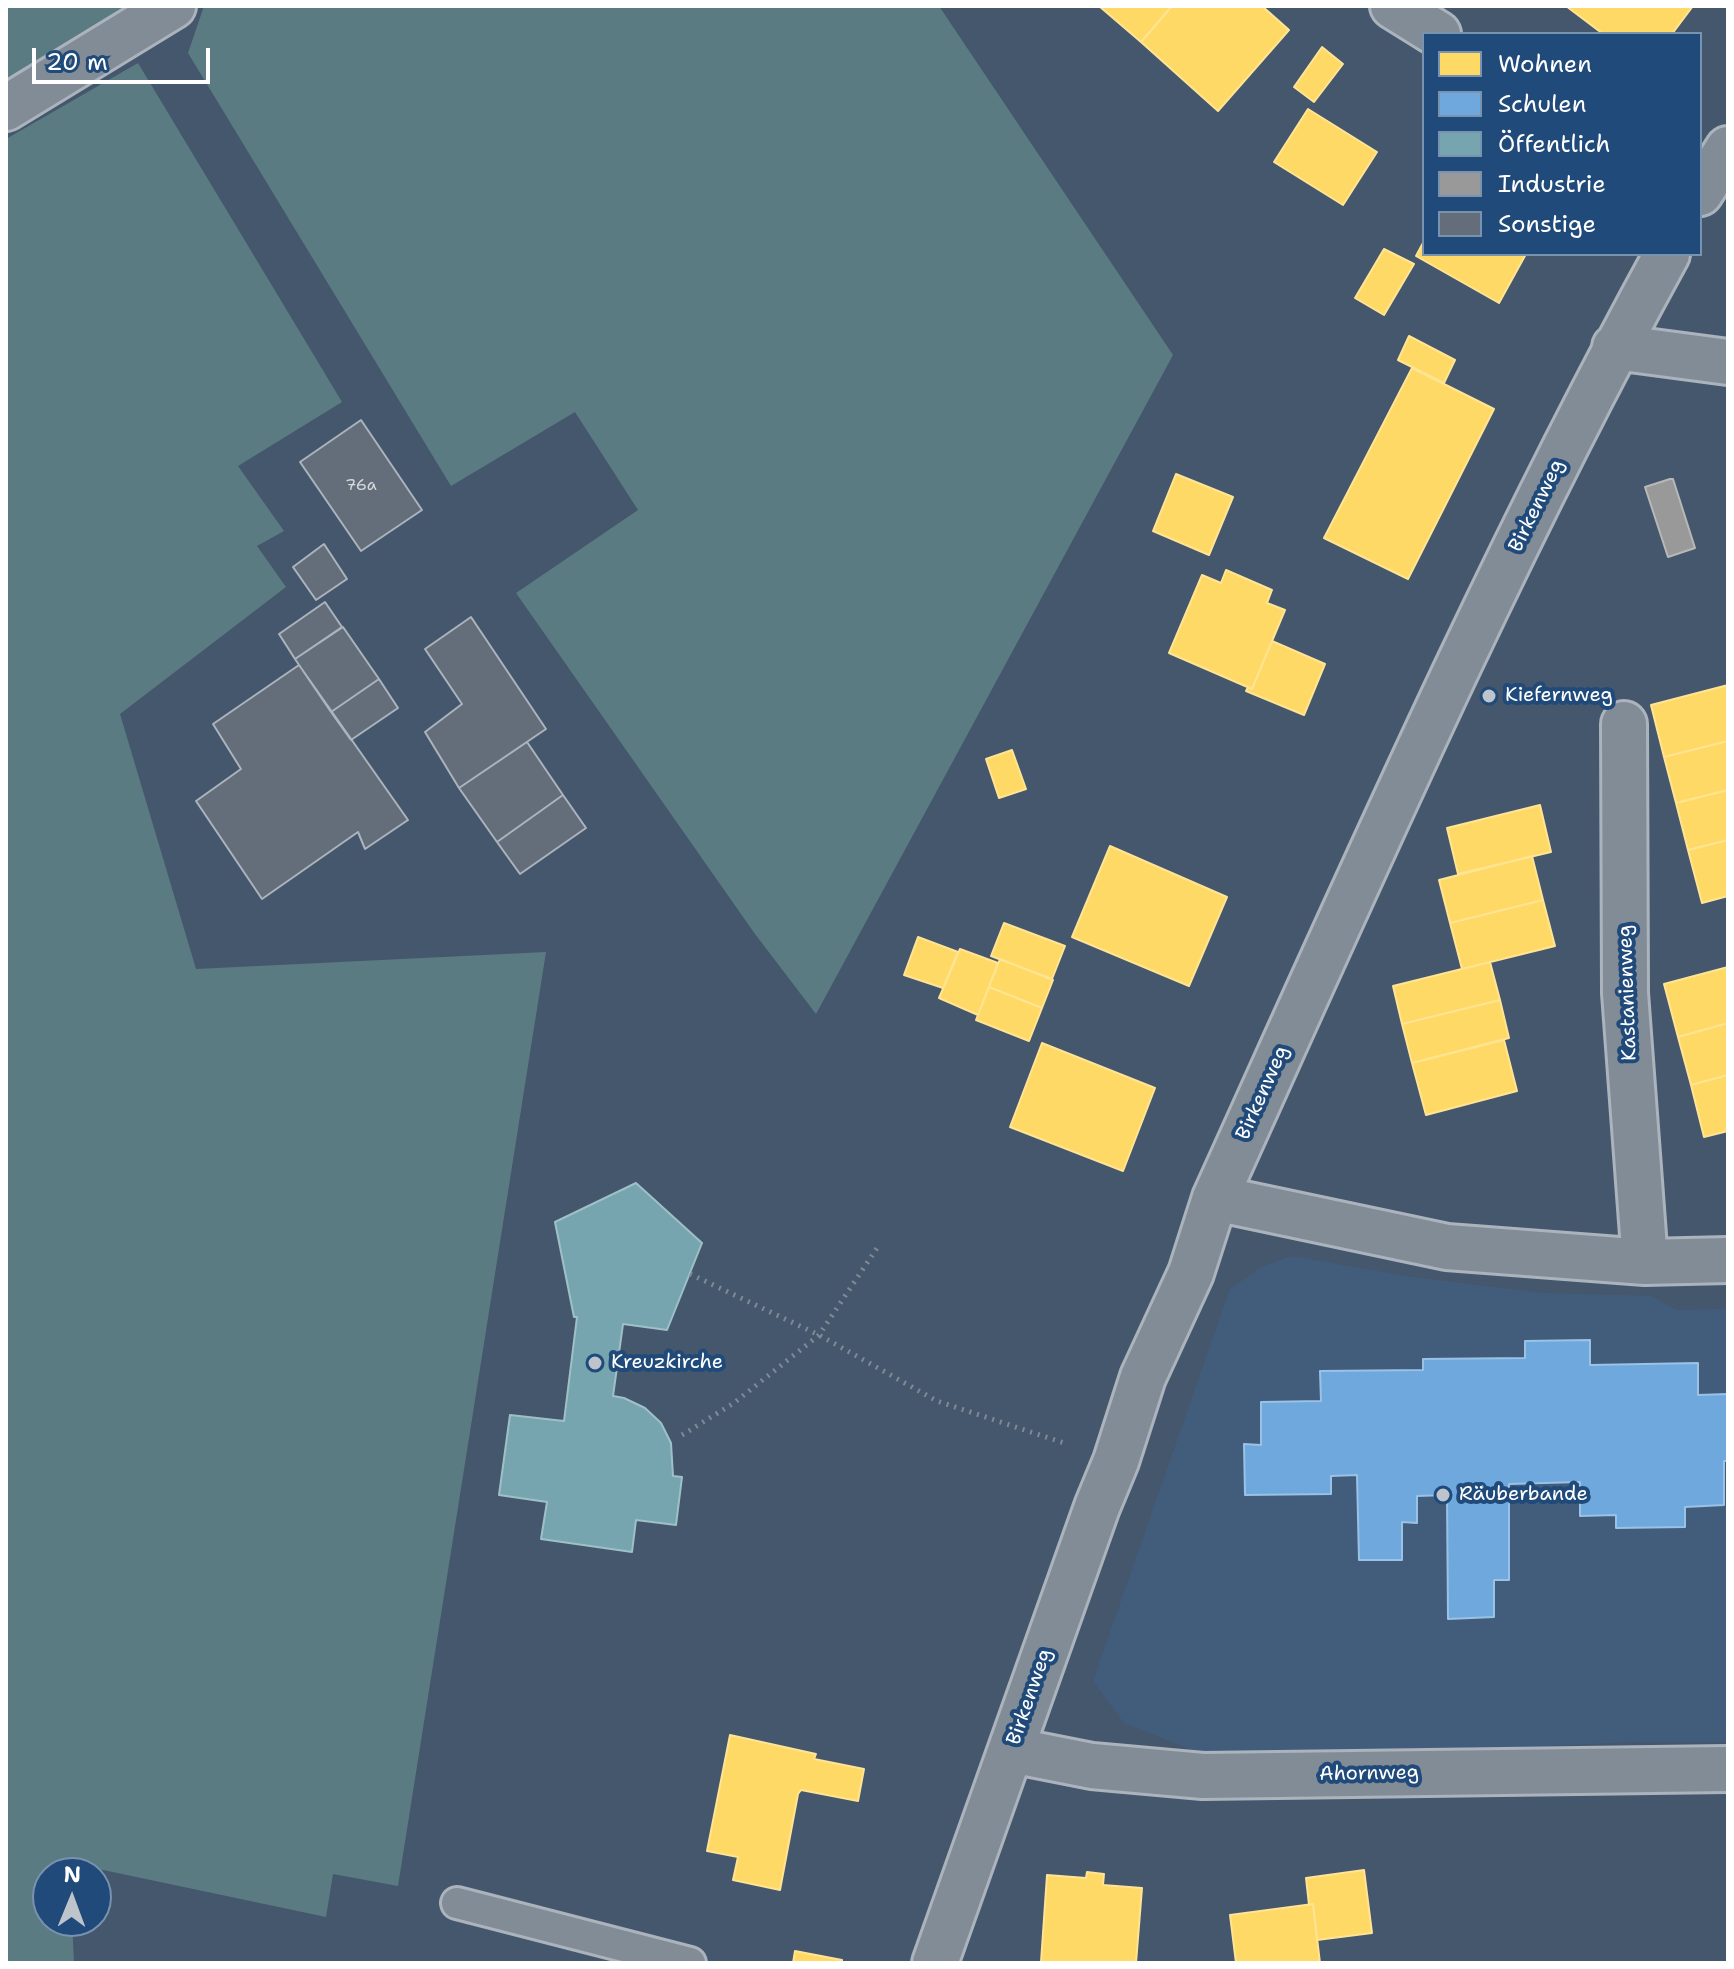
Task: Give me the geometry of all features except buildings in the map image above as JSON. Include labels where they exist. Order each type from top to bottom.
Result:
[{"type":"street","points":[[6,108],[173,6]]},
{"type":"street","points":[[1393,6],[1435,32]]},
{"type":"street","name":"Birkenweg","points":[[935,1963],[1116,1461],[1143,1377],[1191,1273],[1215,1198],[1432,717],[1615,347],[1666,256]]},
{"type":"street","points":[[1615,347],[1728,362]]},
{"type":"street","name":"Kastanienweg","points":[[1624,724],[1625,993],[1645,1262]]},
{"type":"street","points":[[1215,1198],[1447,1247],[1645,1262],[1728,1260]]},
{"type":"street","name":"Ahornweg","points":[[1011,1750],[1092,1766],[1203,1776],[1728,1769]]},
{"type":"lane","points":[[457,1903],[690,1963]]},
{"type":"path","points":[[682,1435],[734,1403],[819,1335],[877,1248]]},
{"type":"path","points":[[690,1274],[819,1335],[937,1401],[1116,1461]]},
{"type":"shaded area","name":"Räuberbande","points":[[1291,1256],[1412,1277],[1543,1293],[1652,1296],[1676,1310],[1728,1309],[1728,1742],[1634,1742],[1338,1755],[1202,1754],[1124,1723],[1093,1681],[1230,1289],[1260,1268]]},
{"type":"green space","points":[[6,6],[139,6],[6,83]]},
{"type":"green space","points":[[204,6],[939,6],[1173,355],[816,1014],[755,934],[516,593],[638,510],[575,412],[451,486],[188,53]]},
{"type":"green space","points":[[138,63],[342,402],[238,466],[284,531],[257,546],[286,587],[120,714],[196,969],[546,952],[398,1886],[333,1874],[326,1917],[112,1872],[112,1857],[32,1857],[32,1937],[73,1937],[74,1963],[6,1963],[6,139]]},
{"type":"place","name":"Kiefernweg","points":[[1489,696]]},
{"type":"place","name":"Kreuzkirche","points":[[595,1363]]},
{"type":"place","name":"Räuberbande","points":[[1443,1495]]}]
